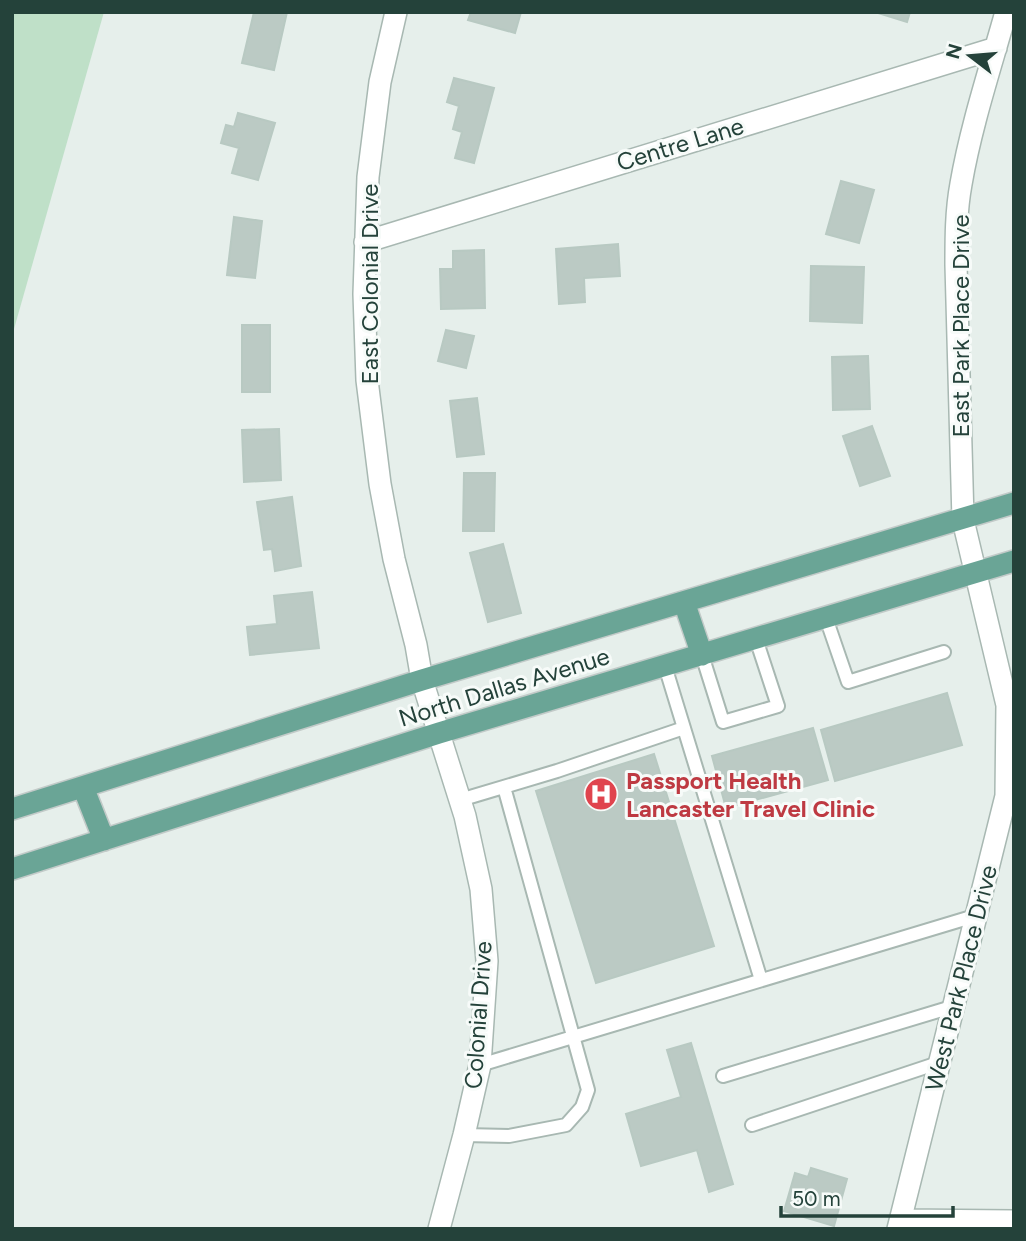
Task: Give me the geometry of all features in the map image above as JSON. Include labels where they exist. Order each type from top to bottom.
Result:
[{"type":"main road","name":"North Dallas Avenue","points":[[12,808],[422,680],[1014,503]]},
{"type":"main road","name":"North Dallas Avenue","points":[[12,869],[439,733],[1014,561]]},
{"type":"main road","points":[[684,602],[702,655]]},
{"type":"main road","points":[[83,786],[104,840]]},
{"type":"street","name":"East Colonial Drive","points":[[396,12],[380,82],[368,177],[364,294],[367,380],[394,558],[422,680]]},
{"type":"street","name":"East Park Place Drive","points":[[963,520],[956,224],[968,153],[1006,12]]},
{"type":"street","name":"Centre Lane","points":[[365,242],[996,48]]},
{"type":"street","name":"West Park Place Drive","points":[[900,1224],[1006,796],[1007,705],[963,520]]},
{"type":"street","name":"Colonial Drive","points":[[422,680],[460,800],[481,889],[487,961],[480,1065],[439,1229]]},
{"type":"street","points":[[900,1224],[1014,1221]]},
{"type":"lane","points":[[826,618],[848,682],[944,652]]},
{"type":"lane","points":[[702,655],[723,722],[778,706],[756,639]]},
{"type":"lane","points":[[665,666],[761,980]]},
{"type":"lane","points":[[460,800],[684,728]]},
{"type":"lane","points":[[464,1135],[509,1136],[566,1125],[582,1107],[588,1090],[504,787]]},
{"type":"lane","points":[[480,1065],[978,915]]},
{"type":"lane","points":[[723,1076],[955,1006]]},
{"type":"lane","points":[[752,1125],[940,1062]]},
{"type":"green space","points":[[12,12],[104,12],[12,336]]},
{"type":"building","points":[[254,12],[287,12],[274,70],[242,63]]},
{"type":"building","points":[[471,12],[521,12],[515,33],[468,20]]},
{"type":"building","points":[[875,12],[910,12],[907,22]]},
{"type":"building","points":[[454,78],[494,88],[474,163],[455,158],[462,132],[453,129],[459,106],[447,102]]},
{"type":"building","points":[[238,113],[275,123],[258,180],[232,173],[239,148],[221,143],[226,125],[234,127]]},
{"type":"building","points":[[841,181],[874,190],[859,243],[826,234]]},
{"type":"building","points":[[234,217],[262,221],[255,278],[227,275]]},
{"type":"building","points":[[618,244],[620,276],[584,278],[585,302],[559,304],[556,249]]},
{"type":"building","points":[[484,250],[485,308],[441,309],[440,269],[453,269],[453,251]]},
{"type":"building","points":[[811,266],[864,267],[862,323],[810,321]]},
{"type":"building","points":[[242,325],[270,325],[270,392],[242,392]]},
{"type":"building","points":[[446,330],[474,336],[466,368],[438,361]]},
{"type":"building","points":[[868,356],[870,409],[833,410],[832,357]]},
{"type":"building","points":[[477,398],[484,454],[457,457],[450,401]]},
{"type":"building","points":[[872,426],[890,476],[860,486],[843,436]]},
{"type":"building","points":[[279,429],[281,480],[244,482],[242,430]]},
{"type":"building","points":[[464,473],[495,473],[494,531],[463,531]]},
{"type":"building","points":[[292,497],[301,566],[275,571],[272,549],[264,550],[257,502]]},
{"type":"building","points":[[503,544],[521,613],[488,622],[470,553]]},
{"type":"building","points":[[312,592],[319,648],[250,655],[247,627],[277,624],[274,596]]},
{"type":"building","points":[[947,693],[962,745],[835,781],[821,730]]},
{"type":"building","points":[[813,728],[828,780],[726,808],[712,756]]},
{"type":"building","points":[[654,754],[714,946],[596,983],[536,791]]},
{"type":"building","points":[[691,1043],[733,1184],[709,1192],[697,1150],[641,1166],[626,1114],[681,1097],[667,1050]]},
{"type":"building","points":[[811,1168],[847,1179],[834,1226],[784,1211],[795,1173],[808,1177]]},
{"type":"place","name":"Passport Health Lancaster Travel Clinic","points":[[601,794]]}]
